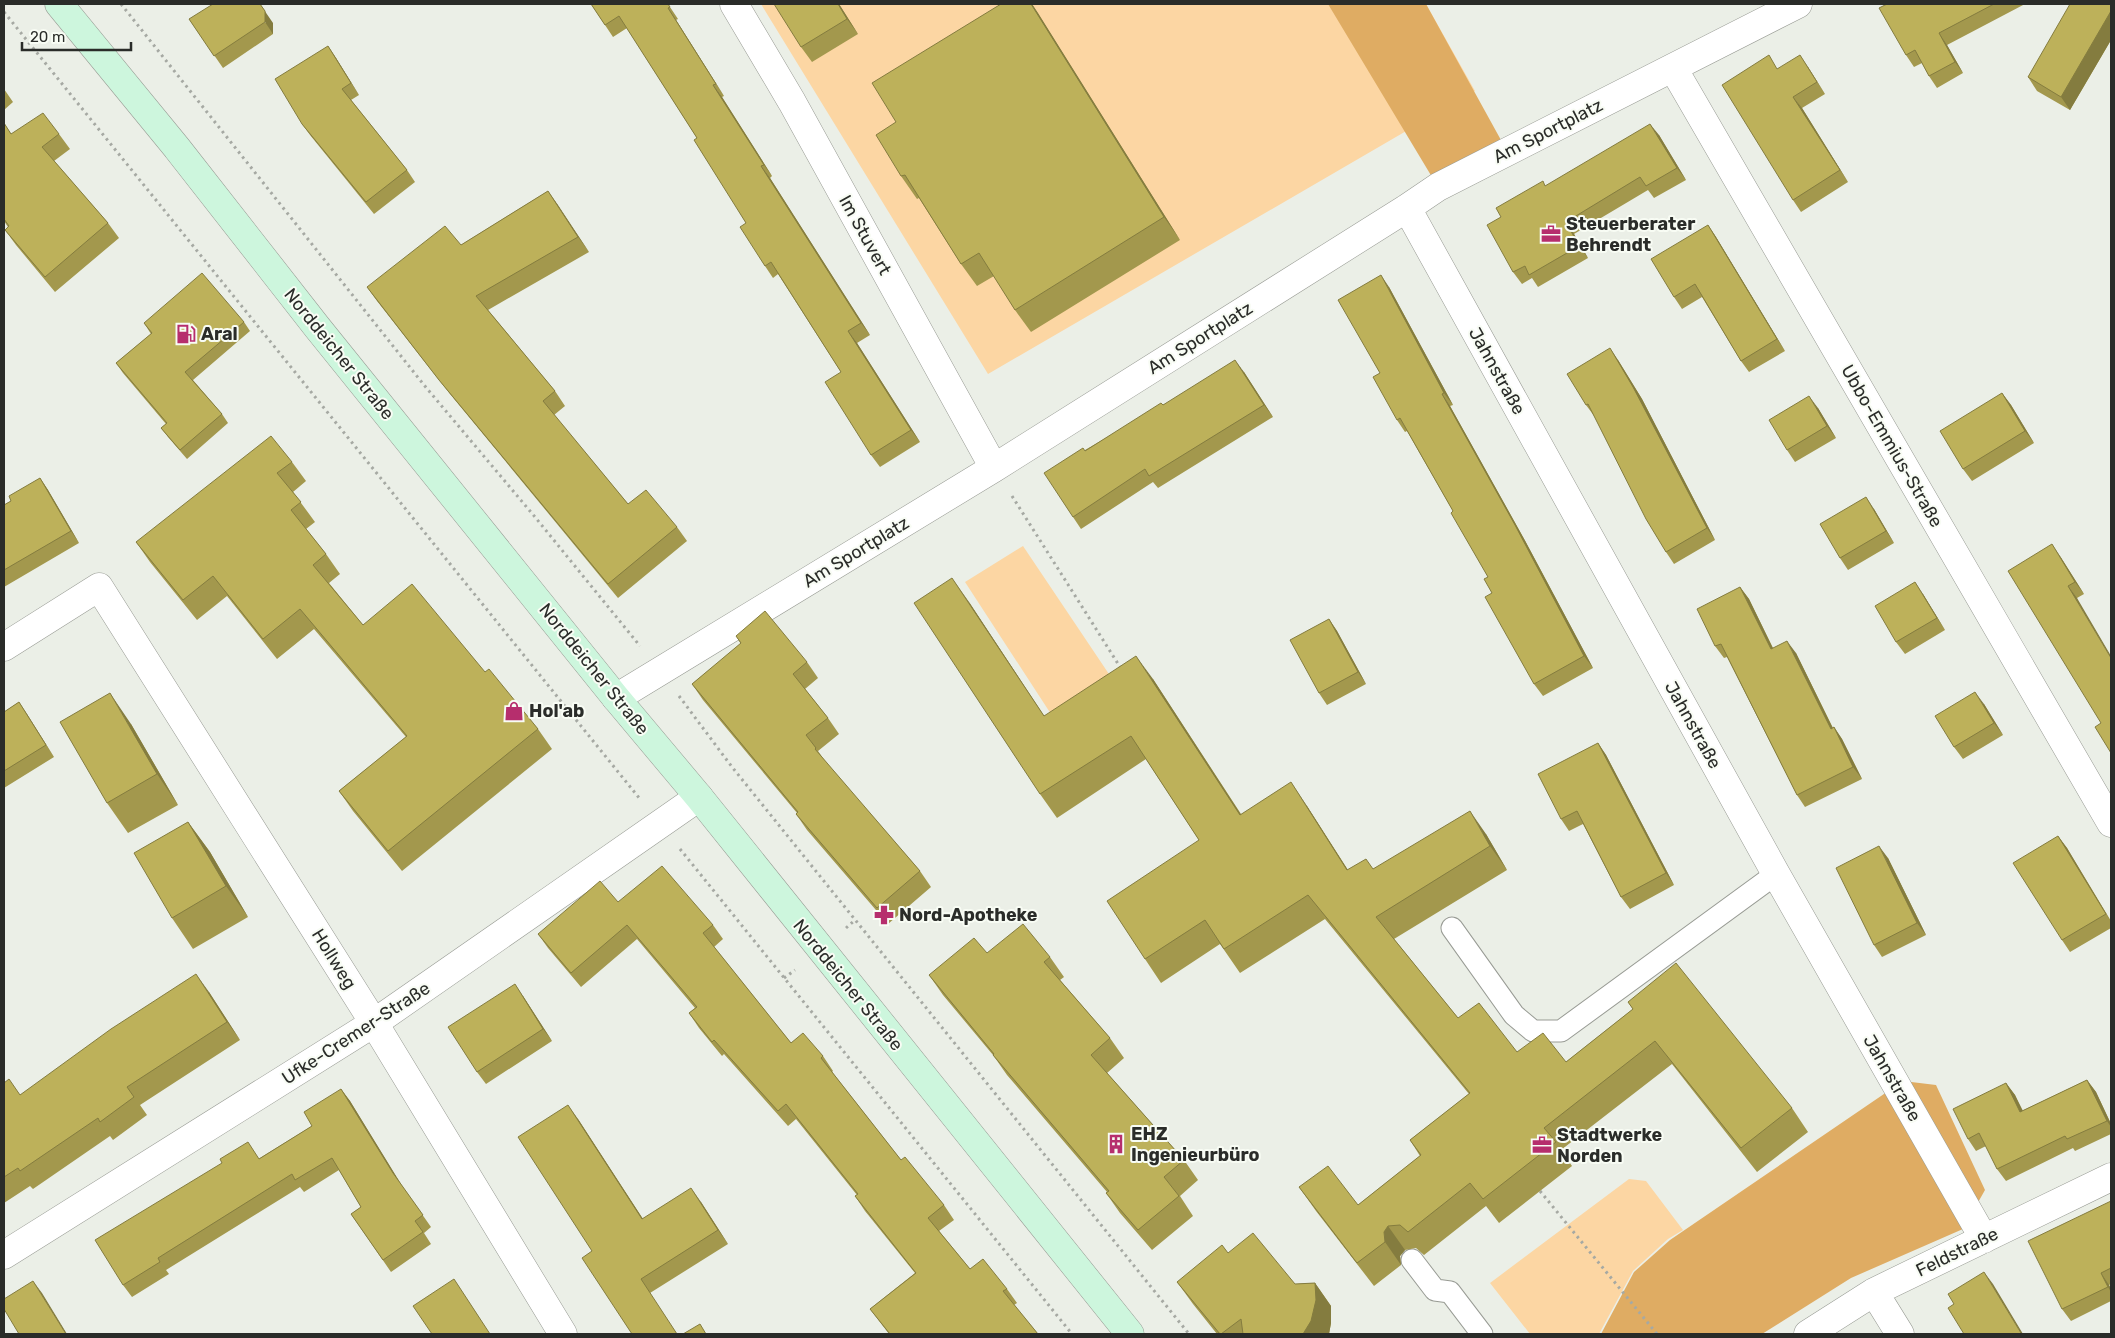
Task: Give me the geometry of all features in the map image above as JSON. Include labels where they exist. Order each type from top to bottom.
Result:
[{"type":"main road","name":"Norddeicher Straße","points":[[59,4],[177,148],[317,327],[616,698],[699,797],[906,1058],[1130,1334]]},
{"type":"street","name":"Im Stuvert","points":[[734,4],[797,111],[994,468]]},
{"type":"street","name":"Am Sportplatz","points":[[616,698],[994,468],[1438,187],[1798,4]]},
{"type":"street","name":"Ubbo-Emmius-Straße","points":[[1673,68],[2111,823]]},
{"type":"street","name":"Jahnstraße","points":[[1407,208],[1776,874],[1984,1239]]},
{"type":"street","name":"Hollweg","points":[[4,647],[99,587],[374,1023],[564,1334]]},
{"type":"street","name":"Ufke-Cremer-Straße","points":[[4,1255],[374,1023],[699,797]]},
{"type":"street","name":"Feldstraße","points":[[1808,1334],[1874,1292],[2111,1177]]},
{"type":"street","points":[[1874,1292],[1900,1334]]},
{"type":"lane","points":[[1452,928],[1514,1015],[1533,1031],[1561,1032],[1776,874]]},
{"type":"lane","points":[[1412,1260],[1435,1290],[1450,1292],[1482,1334]]},
{"type":"path","points":[[4,12],[1072,1334]]},
{"type":"path","points":[[994,468],[1125,674]]},
{"type":"path","points":[[1540,1191],[1657,1334]]},
{"type":"shaded area","points":[[761,4],[1426,4],[1475,91],[988,374]]},
{"type":"shaded area","points":[[1328,4],[1426,4],[1507,151],[1438,187]]},
{"type":"shaded area","points":[[1023,546],[1121,692],[1062,731],[965,582]]},
{"type":"shaded area","points":[[1903,1081],[1936,1085],[1985,1190],[1963,1229],[1851,1278],[1762,1334],[1601,1334],[1634,1272],[1670,1240]]},
{"type":"shaded area","points":[[1629,1179],[1646,1181],[1683,1230],[1668,1239],[1633,1271],[1599,1334],[1530,1334],[1490,1283]]},
{"type":"building","points":[[213,4],[260,4],[265,11],[265,22],[214,56],[189,19]]},
{"type":"building","points":[[591,4],[668,4],[670,7],[668,8],[716,84],[713,85],[764,165],[761,166],[861,323],[848,331],[911,430],[871,455],[825,382],[841,372],[771,262],[765,266],[740,227],[746,223],[694,140],[697,138],[619,16],[605,25]]},
{"type":"building","points":[[774,4],[838,4],[847,19],[801,47]]},
{"type":"building","points":[[1001,4],[1031,4],[1164,217],[1015,310],[979,253],[961,264],[905,175],[901,176],[876,135],[896,122],[872,83]]},
{"type":"building","points":[[1887,4],[1994,4],[1939,33],[1955,62],[1929,76],[1915,50],[1906,55],[1879,8]]},
{"type":"building","points":[[2070,4],[2111,4],[2111,11],[2061,97],[2028,77]]},
{"type":"building","points":[[328,46],[351,83],[342,89],[407,170],[366,202],[302,124],[275,79]]},
{"type":"building","points":[[1769,55],[1777,69],[1800,55],[1817,82],[1793,97],[1840,170],[1793,200],[1722,85]]},
{"type":"building","points":[[43,113],[59,134],[42,147],[108,223],[45,277],[5,230],[9,226],[4,219],[4,123],[11,134]]},
{"type":"building","points":[[1650,124],[1677,168],[1646,186],[1640,177],[1566,222],[1579,246],[1529,275],[1525,266],[1513,272],[1487,225],[1501,217],[1496,208],[1543,181],[1545,186]]},
{"type":"building","points":[[548,191],[578,237],[476,296],[555,391],[543,401],[628,504],[646,490],[677,527],[608,584],[439,380],[367,287],[445,226],[461,245]]},
{"type":"building","points":[[1708,225],[1777,339],[1741,361],[1695,284],[1674,297],[1651,259]]},
{"type":"building","points":[[202,273],[244,322],[185,372],[222,414],[180,450],[161,428],[167,423],[116,363],[152,333],[144,323]]},
{"type":"building","points":[[1381,275],[1444,393],[1442,394],[1515,525],[1584,656],[1534,684],[1485,597],[1492,593],[1484,579],[1488,577],[1400,418],[1397,420],[1373,377],[1380,373],[1338,300]]},
{"type":"building","points":[[1610,348],[1633,387],[1707,528],[1666,552],[1646,519],[1588,404],[1586,405],[1567,374]]},
{"type":"building","points":[[1235,360],[1264,405],[1149,476],[1145,469],[1073,517],[1044,473],[1083,448],[1085,451],[1161,403],[1163,405]]},
{"type":"building","points":[[2002,393],[2025,431],[1963,469],[1940,431]]},
{"type":"building","points":[[1809,396],[1827,426],[1787,450],[1769,420]]},
{"type":"building","points":[[271,436],[292,462],[277,473],[301,502],[291,510],[326,554],[313,565],[363,625],[412,584],[485,672],[489,669],[538,729],[388,851],[339,791],[407,736],[300,609],[263,639],[213,576],[183,600],[136,542]]},
{"type":"building","points":[[40,478],[71,531],[4,570],[4,505],[11,501],[9,496]]},
{"type":"building","points":[[1866,497],[1886,531],[1840,558],[1820,524]]},
{"type":"building","points":[[2052,544],[2075,582],[2068,586],[2111,658],[2111,753],[2095,727],[2101,723],[2008,571]]},
{"type":"building","points":[[952,578],[1044,716],[1136,656],[1240,815],[1291,782],[1347,870],[1366,859],[1373,869],[1470,811],[1490,846],[1376,917],[1458,1018],[1479,1003],[1517,1052],[1543,1033],[1566,1062],[1633,1009],[1628,1002],[1676,963],[1792,1108],[1741,1148],[1655,1041],[1544,1128],[1556,1142],[1483,1199],[1470,1183],[1408,1232],[1400,1225],[1388,1226],[1384,1232],[1385,1242],[1357,1263],[1299,1187],[1328,1166],[1358,1205],[1421,1155],[1410,1140],[1470,1093],[1308,895],[1224,949],[1205,920],[1145,959],[1107,901],[1199,840],[1131,736],[1040,794],[914,603]]},
{"type":"building","points":[[1915,582],[1937,618],[1896,642],[1875,606]]},
{"type":"building","points":[[1740,587],[1771,649],[1787,641],[1831,729],[1834,727],[1853,767],[1797,795],[1721,644],[1715,646],[1697,609]]},
{"type":"building","points":[[765,611],[807,662],[793,674],[828,718],[806,735],[815,749],[920,871],[877,908],[796,814],[798,812],[692,684],[741,643],[736,636]]},
{"type":"building","points":[[1329,619],[1358,672],[1319,693],[1290,640]]},
{"type":"building","points":[[1975,692],[1994,723],[1954,747],[1935,716]]},
{"type":"building","points":[[110,693],[157,774],[107,803],[60,722]]},
{"type":"building","points":[[19,702],[46,745],[4,771],[4,712]]},
{"type":"building","points":[[1598,743],[1666,873],[1621,897],[1577,811],[1561,819],[1538,774]]},
{"type":"building","points":[[188,822],[226,886],[172,918],[134,853]]},
{"type":"building","points":[[2058,836],[2106,914],[2062,940],[2013,863]]},
{"type":"building","points":[[1879,846],[1917,923],[1874,945],[1836,868]]},
{"type":"building","points":[[662,866],[713,925],[703,933],[791,1043],[803,1033],[823,1056],[821,1058],[901,1160],[905,1157],[944,1205],[928,1218],[970,1269],[983,1259],[1007,1289],[1003,1291],[1038,1334],[890,1334],[870,1309],[916,1273],[855,1196],[858,1194],[786,1104],[778,1111],[714,1040],[712,1042],[689,1013],[697,1007],[627,925],[571,973],[538,934],[600,881],[618,902]]},
{"type":"building","points":[[1023,924],[1050,957],[1044,962],[1110,1038],[1091,1055],[1184,1160],[1164,1177],[1179,1196],[1138,1230],[1106,1193],[1109,1191],[993,1055],[929,975],[974,938],[987,953]]},
{"type":"building","points":[[196,974],[227,1022],[127,1087],[134,1097],[100,1122],[98,1118],[20,1171],[18,1168],[4,1177],[4,1083],[9,1079],[20,1095],[111,1029]]},
{"type":"building","points":[[515,984],[543,1029],[477,1072],[448,1027]]},
{"type":"building","points":[[2087,1080],[2107,1121],[2067,1139],[2065,1136],[1997,1169],[1979,1133],[1968,1139],[1953,1109],[2006,1083],[2020,1112]]},
{"type":"building","points":[[341,1089],[393,1173],[423,1215],[415,1221],[423,1232],[383,1260],[351,1214],[361,1207],[332,1158],[295,1180],[292,1174],[158,1258],[160,1262],[123,1285],[95,1240],[222,1163],[220,1159],[248,1142],[259,1159],[312,1126],[304,1112]]},
{"type":"building","points":[[568,1105],[642,1219],[691,1188],[718,1230],[641,1279],[677,1334],[632,1334],[582,1258],[592,1251],[518,1137]]},
{"type":"building","points":[[2111,1201],[2111,1268],[2101,1273],[2108,1287],[2062,1309],[2028,1241]]},
{"type":"building","points":[[1253,1233],[1295,1284],[1315,1283],[1316,1300],[1311,1321],[1303,1334],[1243,1334],[1241,1319],[1220,1334],[1177,1282],[1222,1245],[1228,1253]]},
{"type":"building","points":[[1984,1272],[2021,1333],[1964,1334],[1948,1308],[1954,1304],[1948,1294]]},
{"type":"building","points":[[454,1279],[490,1334],[432,1334],[413,1306]]},
{"type":"building","points":[[33,1281],[66,1334],[19,1334],[4,1309],[4,1299]]},
{"type":"building","points":[[700,1324],[706,1334],[683,1334]]},
{"type":"place","name":"Steuerberater Behrendt","points":[[1551,234]]},
{"type":"place","name":"Aral","points":[[186,334]]},
{"type":"place","name":"Hol'ab","points":[[514,711]]},
{"type":"place","name":"Nord-Apotheke","points":[[884,915]]},
{"type":"place","name":"EHZ Ingenieurbüro","points":[[1116,1144]]},
{"type":"place","name":"Stadtwerke Norden","points":[[1542,1145]]}]
